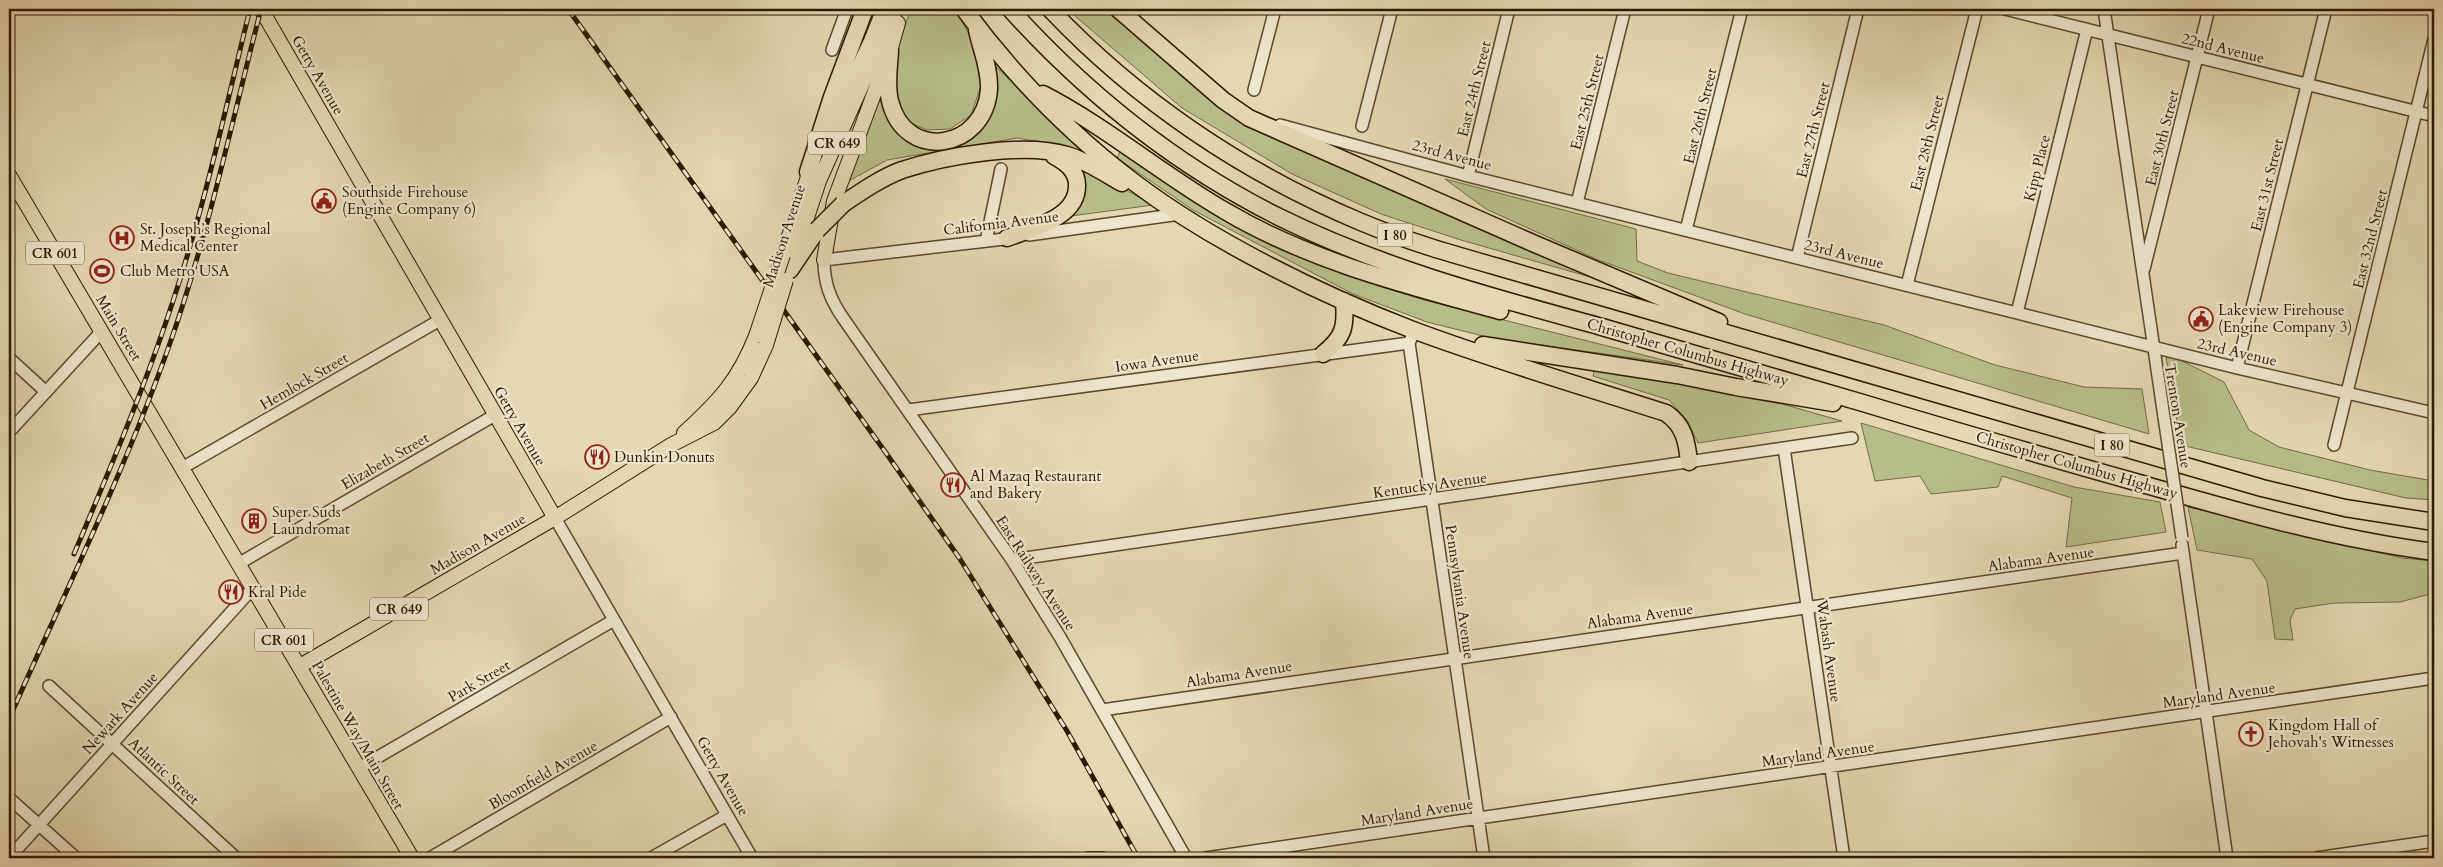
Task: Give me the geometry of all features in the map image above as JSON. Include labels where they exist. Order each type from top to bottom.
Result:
[{"type":"highway","points":[[808,172],[832,97],[865,9]]},
{"type":"highway","points":[[964,9],[1030,88],[1090,147],[1160,200],[1180,214],[1244,251],[1412,337],[1436,338],[1677,375],[1736,387],[1897,413]]},
{"type":"highway","name":"Christopher Columbus Highway","points":[[1010,9],[1064,65],[1130,121],[1215,180],[1283,219],[1362,254],[1436,280],[2265,519],[2366,542],[2434,552]]},
{"type":"highway","name":"Christopher Columbus Highway","points":[[1050,9],[1104,61],[1185,126],[1244,163],[1336,211],[1428,246],[2279,492],[2354,510],[2434,522]]},
{"type":"highway","points":[[1118,9],[1223,100],[1249,118],[1535,244],[1794,353]]},
{"type":"highway","points":[[1126,9],[1146,33]]},
{"type":"highway","points":[[890,51],[888,75],[890,100],[902,126],[913,136],[920,139],[936,142],[951,140],[972,128],[982,114],[987,99],[988,72],[976,25]]},
{"type":"highway","points":[[1030,88],[1075,111],[1175,181],[1228,213],[1320,257],[1373,276],[1690,362],[1725,362]]},
{"type":"highway","points":[[1007,238],[1063,214],[1074,200],[1077,179],[1070,168],[1064,161],[1040,150]]},
{"type":"highway","points":[[788,275],[816,230],[843,204],[873,184],[902,170],[920,166],[998,151],[1040,150],[1077,158],[1160,200]]},
{"type":"highway","points":[[1323,354],[1338,342],[1343,327],[1344,301]]},
{"type":"highway","points":[[1436,338],[1666,413],[1678,423],[1682,430],[1687,443],[1689,462]]},
{"type":"main road","name":"Getty Avenue","points":[[261,9],[555,518]]},
{"type":"main road","name":"Madison Avenue","points":[[300,666],[555,518],[670,445],[714,423],[730,407],[751,378],[783,255],[808,172],[872,41],[884,9]]},
{"type":"main road","name":"Madison Avenue","points":[[761,340],[788,275],[819,181],[896,9]]},
{"type":"main road","points":[[824,260],[834,201],[890,51],[902,9]]},
{"type":"main road","name":"Main Street","points":[[9,175],[13,191],[102,331],[154,421]]},
{"type":"main road","name":"Palestine Way/Main Street","points":[[154,421],[300,666],[359,768],[406,855]]},
{"type":"street","points":[[832,50],[848,9]]},
{"type":"street","points":[[1254,90],[1275,9]]},
{"type":"street","points":[[1362,126],[1392,9]]},
{"type":"street","name":"East 24th Street","points":[[1468,176],[1509,9]]},
{"type":"street","name":"East 25th Street","points":[[1577,203],[1625,9]]},
{"type":"street","name":"East 26th Street","points":[[1686,230],[1742,9]]},
{"type":"street","name":"East 27th Street","points":[[1797,258],[1858,9]]},
{"type":"street","name":"East 28th Street","points":[[1907,285],[1977,9]]},
{"type":"street","name":"22nd Avenue","points":[[2005,9],[2434,116]]},
{"type":"street","name":"Trenton Avenue","points":[[2104,9],[2227,858]]},
{"type":"street","name":"East 30th Street","points":[[2142,275],[2210,9]]},
{"type":"street","name":"East 31st Street","points":[[2237,368],[2326,9]]},
{"type":"street","name":"Kipp Place","points":[[2017,313],[2087,29]]},
{"type":"street","name":"East 32nd Street","points":[[2334,445],[2434,39]]},
{"type":"street","name":"23rd Avenue","points":[[1249,118],[1468,176],[2237,368],[2434,413]]},
{"type":"street","points":[[986,240],[1001,169]]},
{"type":"street","name":"California Avenue","points":[[824,260],[1007,238],[1180,214]]},
{"type":"street","name":"East Railway Avenue","points":[[824,260],[826,286],[830,297],[1012,560],[1060,637],[1186,858]]},
{"type":"street","name":"Hemlock Street","points":[[182,468],[440,320]]},
{"type":"street","points":[[9,432],[102,331]]},
{"type":"street","name":"Iowa Avenue","points":[[908,410],[1323,354],[1412,337]]},
{"type":"street","name":"Pennsylvania Avenue","points":[[1412,337],[1432,499],[1484,858]]},
{"type":"street","points":[[9,358],[45,391]]},
{"type":"street","name":"Elizabeth Street","points":[[238,564],[496,415]]},
{"type":"street","name":"Kentucky Avenue","points":[[1012,560],[1852,438]]},
{"type":"street","name":"Wabash Avenue","points":[[1784,448],[1844,858]]},
{"type":"street","name":"Getty Avenue","points":[[555,518],[752,858]]},
{"type":"street","name":"Alabama Avenue","points":[[1102,710],[1454,657],[2183,553]]},
{"type":"street","name":"Newark Avenue","points":[[9,858],[253,588]]},
{"type":"street","name":"Park Street","points":[[359,768],[614,620]]},
{"type":"street","name":"Maryland Avenue","points":[[1206,858],[2434,678]]},
{"type":"street","name":"Atlantic Street","points":[[49,686],[236,858]]},
{"type":"street","name":"Bloomfield Avenue","points":[[430,858],[671,717]]},
{"type":"street","points":[[9,798],[76,858]]},
{"type":"street","points":[[651,858],[727,814]]},
{"type":"street","points":[[2316,858],[2434,841]]},
{"type":"street","points":[[1088,858],[1104,858]]},
{"type":"green space","points":[[911,9],[955,9],[974,43],[981,86],[971,115],[950,129],[927,130],[906,121],[894,101],[895,53]]},
{"type":"green space","points":[[1067,9],[1112,9],[1211,99],[1611,283],[1461,240],[1381,214],[1292,174],[1182,108]]},
{"type":"green space","points":[[992,63],[1094,159],[1058,145],[1017,138],[887,160],[847,182],[882,88],[901,132],[933,145],[981,124]]},
{"type":"green space","points":[[1121,149],[1305,254],[1379,286],[1424,300],[1683,365],[1491,338],[1427,322],[1353,294],[1193,210],[1117,158]]},
{"type":"green space","points":[[1082,166],[1153,205],[1071,216],[1079,206],[1081,199],[1083,186]]},
{"type":"green space","points":[[1445,179],[1636,229],[1637,261],[1668,273],[1884,325],[1995,365],[2084,387],[2142,389],[2149,434],[1745,314],[1596,259],[1486,209]]},
{"type":"green space","points":[[2166,357],[2176,358],[2224,382],[2249,430],[2279,447],[2370,470],[2434,481],[2434,500],[2406,498],[2181,445]]},
{"type":"green space","points":[[1595,366],[1740,392],[1842,421],[1698,443],[1687,420],[1669,400],[1593,376]]},
{"type":"green space","points":[[1861,423],[2074,487],[2160,502],[2166,532],[2066,547],[2072,498],[2002,476],[1998,487],[1931,494],[1920,476],[1875,481]]},
{"type":"green space","points":[[2188,507],[2402,558],[2434,561],[2434,593],[2400,602],[2334,603],[2295,609],[2290,620],[2293,640],[2275,639],[2267,581],[2252,559],[2197,550]]},
{"type":"railway","points":[[74,554],[139,397],[185,265],[224,119],[250,9]]},
{"type":"railway","points":[[9,719],[133,441],[169,346],[208,221],[261,9]]},
{"type":"railway","points":[[568,9],[960,559],[1067,731],[1138,858]]},
{"type":"place","name":"Southside Firehouse (Engine Company 6)","points":[[324,201]]},
{"type":"place","name":"St. Joseph’s Regional Medical Center","points":[[122,238]]},
{"type":"place","name":"Club Metro USA","points":[[102,271]]},
{"type":"place","name":"Lakeview Firehouse (Engine Company 3)","points":[[2201,319]]},
{"type":"place","name":"Dunkin Donuts","points":[[597,457]]},
{"type":"place","name":"Al Mazaq Restaurant and Bakery","points":[[953,485]]},
{"type":"place","name":"Super Suds Laundromat","points":[[254,521]]},
{"type":"place","name":"Kral Pide","points":[[231,592]]},
{"type":"place","name":"Kingdom Hall of Jehovah's Witnesses","points":[[2251,734]]}]
